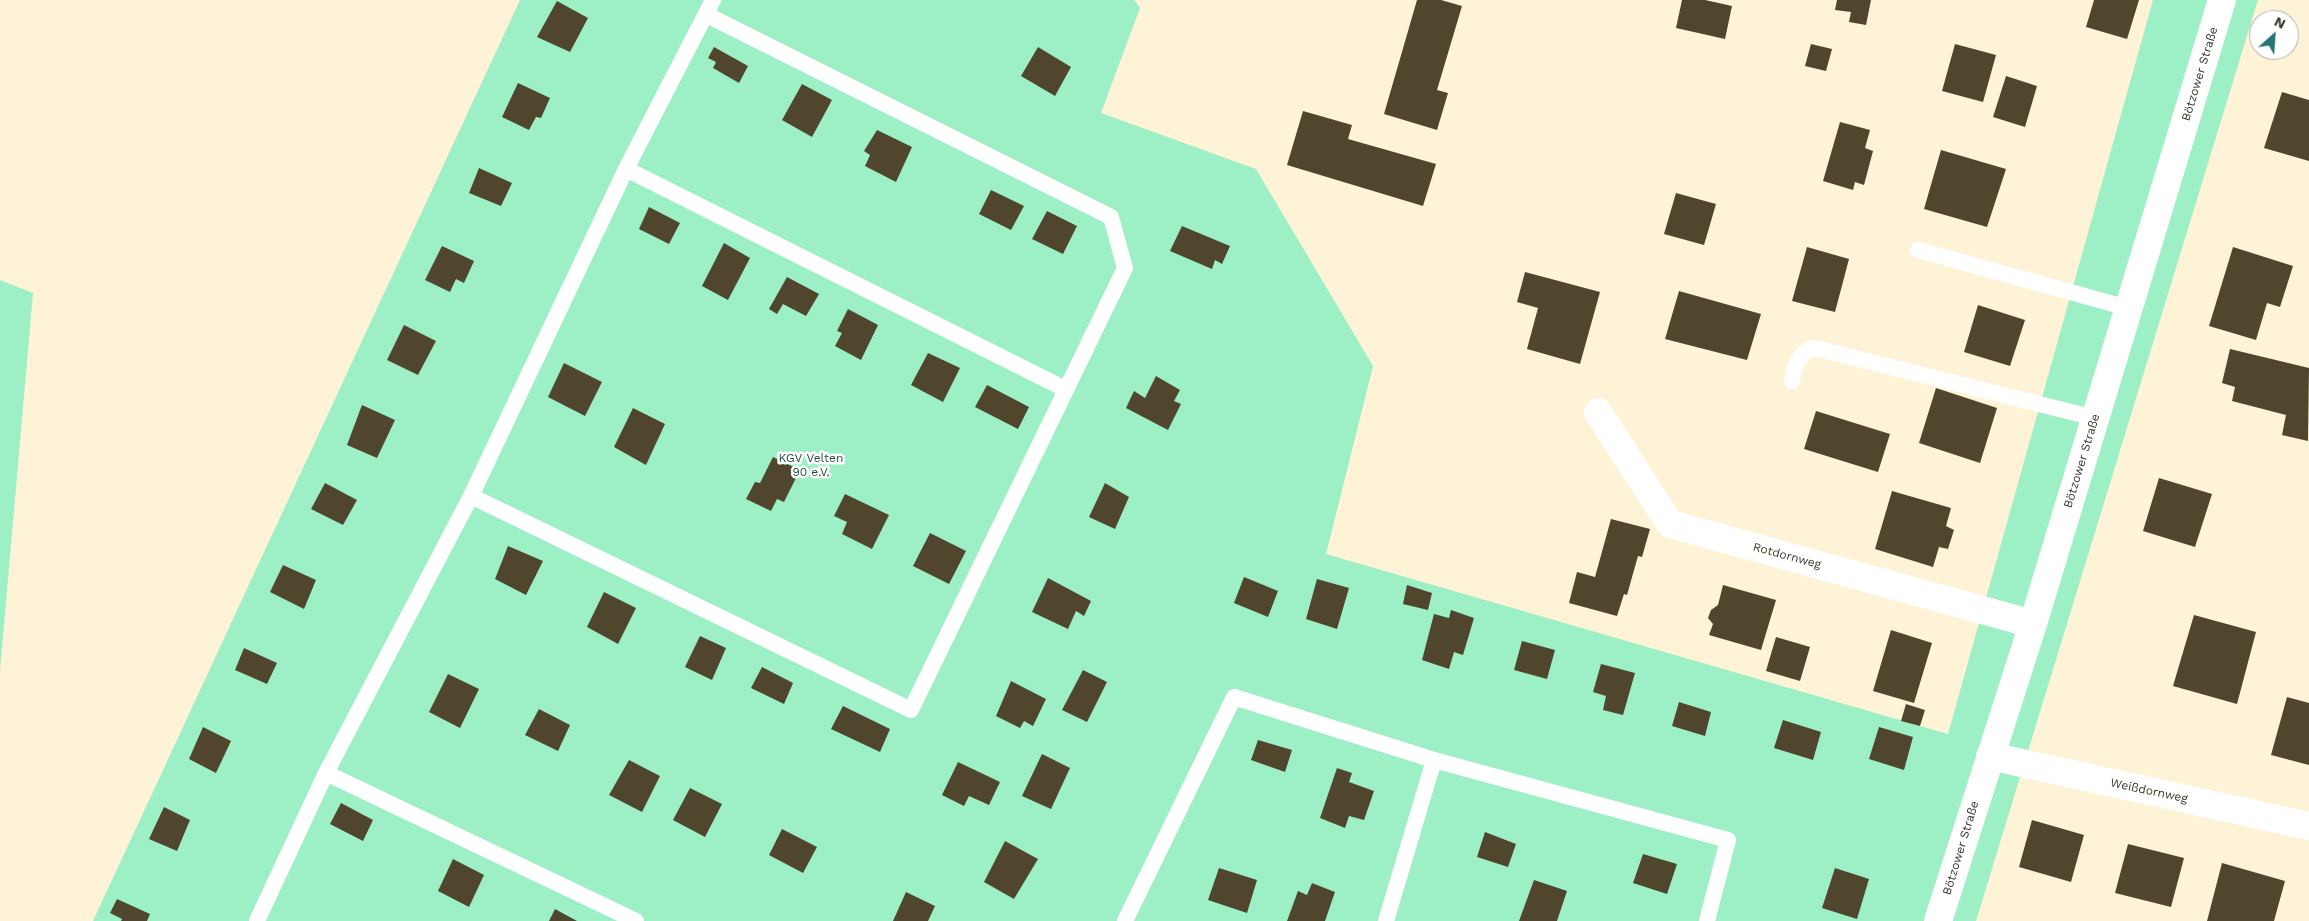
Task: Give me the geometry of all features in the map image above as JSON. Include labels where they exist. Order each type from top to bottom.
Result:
[{"type":"street","name":"Bötzower Straße","points":[[1938,921],[2033,624],[2222,0]]},
{"type":"street","name":"Rotdornweg","points":[[1598,412],[1670,524],[2033,624]]},
{"type":"street","name":"Weißdornweg","points":[[1990,756],[2309,826]]},
{"type":"lane","points":[[257,921],[326,773],[471,496],[626,169],[710,7],[1110,217],[1125,268],[911,710],[471,496]]},
{"type":"lane","points":[[626,169],[1065,389]]},
{"type":"lane","points":[[1918,250],[2128,308]]},
{"type":"lane","points":[[1792,381],[1796,364],[1801,354],[1808,349],[1815,348],[2095,418]]},
{"type":"lane","points":[[1125,921],[1234,697],[1434,760],[1728,840],[1707,921]]},
{"type":"lane","points":[[1386,921],[1434,760]]},
{"type":"lane","points":[[326,773],[636,921]]},
{"type":"green space","name":"KGV Velten 90 e.V.","points":[[520,0],[1134,0],[1140,8],[1101,113],[1256,169],[1373,366],[1326,554],[1948,734],[2153,0],[2258,0],[2255,10],[2249,10],[2249,29],[1976,921],[93,921]]},
{"type":"green space","points":[[0,280],[33,293],[0,671]]},
{"type":"building","points":[[1417,0],[1441,0],[1462,6],[1437,90],[1448,93],[1437,130],[1384,114]]},
{"type":"building","points":[[1682,0],[1705,0],[1732,6],[1725,39],[1676,28]]},
{"type":"building","points":[[1837,0],[1871,0],[1866,25],[1849,22],[1851,12],[1835,10]]},
{"type":"building","points":[[2094,0],[2139,0],[2127,39],[2086,27]]},
{"type":"building","points":[[557,1],[588,18],[570,52],[537,37]]},
{"type":"building","points":[[1811,44],[1832,49],[1826,71],[1805,66]]},
{"type":"building","points":[[1955,44],[1996,55],[1983,102],[1942,91]]},
{"type":"building","points":[[714,47],[748,66],[739,83],[713,68],[716,62],[708,58]]},
{"type":"building","points":[[1038,47],[1071,67],[1055,96],[1021,76]]},
{"type":"building","points":[[2006,76],[2037,86],[2025,127],[1993,117]]},
{"type":"building","points":[[518,83],[550,98],[541,118],[536,117],[529,130],[502,117]]},
{"type":"building","points":[[802,84],[832,100],[812,137],[782,120]]},
{"type":"building","points":[[2282,92],[2309,100],[2309,161],[2264,148]]},
{"type":"building","points":[[1303,111],[1352,125],[1348,139],[1436,164],[1423,206],[1287,165]]},
{"type":"building","points":[[1840,122],[1870,130],[1865,148],[1873,151],[1864,185],[1855,182],[1853,190],[1823,181]]},
{"type":"building","points":[[877,130],[912,147],[896,182],[865,166],[870,155],[864,151]]},
{"type":"building","points":[[1941,150],[2006,169],[1987,227],[1924,209]]},
{"type":"building","points":[[479,168],[512,183],[501,206],[469,193]]},
{"type":"building","points":[[991,190],[1024,206],[1011,230],[979,214]]},
{"type":"building","points":[[1676,193],[1716,204],[1704,245],[1664,234]]},
{"type":"building","points":[[649,207],[680,223],[669,244],[639,229]]},
{"type":"building","points":[[1047,211],[1077,226],[1063,254],[1032,239]]},
{"type":"building","points":[[1182,226],[1230,246],[1222,264],[1215,260],[1212,269],[1170,251]]},
{"type":"building","points":[[724,243],[750,258],[728,300],[702,286]]},
{"type":"building","points":[[442,246],[474,261],[464,283],[456,279],[450,292],[425,280]]},
{"type":"building","points":[[1807,247],[1849,259],[1835,312],[1792,301]]},
{"type":"building","points":[[2233,247],[2293,266],[2280,307],[2267,303],[2256,340],[2209,326]]},
{"type":"building","points":[[1525,272],[1600,292],[1580,364],[1527,349],[1538,308],[1517,302]]},
{"type":"building","points":[[787,277],[819,294],[806,316],[783,304],[777,314],[769,309]]},
{"type":"building","points":[[1679,291],[1761,314],[1747,360],[1665,339]]},
{"type":"building","points":[[1978,305],[2025,320],[2010,366],[1964,352]]},
{"type":"building","points":[[848,309],[878,325],[861,360],[835,346],[842,333],[837,331]]},
{"type":"building","points":[[404,325],[436,341],[418,375],[387,360]]},
{"type":"building","points":[[2230,349],[2309,368],[2308,441],[2282,435],[2286,415],[2232,401],[2235,387],[2222,383]]},
{"type":"building","points":[[928,353],[960,368],[943,402],[911,385]]},
{"type":"building","points":[[564,363],[602,382],[585,416],[548,397]]},
{"type":"building","points":[[1156,376],[1180,390],[1174,401],[1181,404],[1168,430],[1126,408],[1134,391],[1145,398]]},
{"type":"building","points":[[987,385],[1029,407],[1018,429],[975,407]]},
{"type":"building","points":[[1936,388],[1997,408],[1980,463],[1919,443]]},
{"type":"building","points":[[362,405],[395,420],[377,458],[347,445]]},
{"type":"building","points":[[633,408],[665,424],[646,465],[614,447]]},
{"type":"building","points":[[1816,411],[1890,434],[1878,472],[1804,449]]},
{"type":"building","points":[[773,457],[800,470],[784,502],[777,499],[771,511],[746,499],[755,482],[760,483]]},
{"type":"building","points":[[2159,478],[2212,494],[2195,547],[2143,531]]},
{"type":"building","points":[[325,483],[357,500],[343,525],[311,509]]},
{"type":"building","points":[[1105,483],[1129,497],[1115,529],[1089,517]]},
{"type":"building","points":[[1892,491],[1951,508],[1946,526],[1954,530],[1948,549],[1939,547],[1933,567],[1875,549]]},
{"type":"building","points":[[845,494],[889,515],[872,549],[842,534],[847,522],[834,516]]},
{"type":"building","points":[[1611,519],[1650,529],[1642,557],[1638,556],[1627,595],[1624,594],[1617,616],[1569,603],[1577,572],[1595,577]]},
{"type":"building","points":[[930,533],[966,551],[949,584],[913,566]]},
{"type":"building","points":[[508,546],[543,561],[526,595],[495,579]]},
{"type":"building","points":[[283,565],[316,580],[304,609],[270,592]]},
{"type":"building","points":[[1244,577],[1278,591],[1268,617],[1234,603]]},
{"type":"building","points":[[1048,578],[1091,601],[1084,616],[1076,611],[1068,629],[1032,612]]},
{"type":"building","points":[[1317,579],[1349,588],[1337,629],[1306,619]]},
{"type":"building","points":[[1407,585],[1432,593],[1428,610],[1403,604]]},
{"type":"building","points":[[1723,585],[1776,600],[1761,650],[1709,635],[1713,624],[1708,618],[1711,610],[1718,605]]},
{"type":"building","points":[[604,592],[636,608],[618,644],[587,627]]},
{"type":"building","points":[[1451,610],[1474,618],[1463,655],[1454,652],[1449,669],[1422,660],[1434,614],[1449,618]]},
{"type":"building","points":[[2194,615],[2256,632],[2237,704],[2173,686]]},
{"type":"building","points":[[1891,630],[1932,643],[1914,703],[1873,691]]},
{"type":"building","points":[[700,636],[726,648],[712,680],[685,667]]},
{"type":"building","points":[[1776,637],[1810,647],[1800,681],[1766,671]]},
{"type":"building","points":[[1522,641],[1555,650],[1547,679],[1514,670]]},
{"type":"building","points":[[244,648],[277,663],[267,684],[235,670]]},
{"type":"building","points":[[1601,664],[1635,673],[1623,715],[1603,710],[1606,696],[1593,692]]},
{"type":"building","points":[[762,667],[793,683],[784,704],[751,688]]},
{"type":"building","points":[[1083,670],[1107,682],[1087,722],[1062,710]]},
{"type":"building","points":[[448,674],[479,689],[460,728],[429,712]]},
{"type":"building","points":[[1011,681],[1046,699],[1033,726],[1024,721],[1020,728],[996,716]]},
{"type":"building","points":[[2287,697],[2309,703],[2309,765],[2271,755]]},
{"type":"building","points":[[1679,702],[1711,712],[1705,736],[1672,726]]},
{"type":"building","points":[[1906,704],[1925,710],[1920,726],[1901,721]]},
{"type":"building","points":[[843,706],[890,729],[880,752],[831,729]]},
{"type":"building","points":[[539,709],[570,725],[558,751],[525,735]]},
{"type":"building","points":[[1783,720],[1821,732],[1813,760],[1774,748]]},
{"type":"building","points":[[203,727],[231,741],[216,773],[189,759]]},
{"type":"building","points":[[1879,727],[1913,737],[1904,770],[1869,759]]},
{"type":"building","points":[[1258,740],[1292,750],[1285,772],[1251,760]]},
{"type":"building","points":[[1042,754],[1070,768],[1051,809],[1022,796]]},
{"type":"building","points":[[629,760],[660,776],[642,812],[609,795]]},
{"type":"building","points":[[958,762],[1000,782],[989,805],[969,796],[964,806],[942,795]]},
{"type":"building","points":[[1337,768],[1352,773],[1349,782],[1374,791],[1364,820],[1349,816],[1345,828],[1320,818]]},
{"type":"building","points":[[690,788],[722,804],[705,837],[673,820]]},
{"type":"building","points":[[341,803],[373,820],[363,841],[330,824]]},
{"type":"building","points":[[164,807],[190,820],[177,851],[149,839]]},
{"type":"building","points":[[2032,820],[2084,835],[2071,882],[2019,867]]},
{"type":"building","points":[[782,829],[817,847],[803,873],[769,855]]},
{"type":"building","points":[[1485,832],[1516,844],[1508,867],[1477,857]]},
{"type":"building","points":[[1005,841],[1038,859],[1014,899],[984,882]]},
{"type":"building","points":[[2128,844],[2184,858],[2171,907],[2115,893]]},
{"type":"building","points":[[1643,854],[1677,864],[1667,894],[1633,883]]},
{"type":"building","points":[[453,859],[484,875],[469,907],[438,891]]},
{"type":"building","points":[[2222,863],[2285,881],[2274,921],[2207,921]]},
{"type":"building","points":[[1219,868],[1257,880],[1247,913],[1208,900]]},
{"type":"building","points":[[1835,868],[1869,879],[1857,919],[1822,908]]},
{"type":"building","points":[[1534,880],[1567,891],[1557,921],[1519,921]]},
{"type":"building","points":[[1312,883],[1335,892],[1325,921],[1287,921],[1298,891],[1307,895]]},
{"type":"building","points":[[906,892],[935,906],[928,921],[893,921]]},
{"type":"building","points":[[117,899],[150,914],[147,921],[121,921],[122,919],[110,913]]},
{"type":"building","points":[[555,909],[577,921],[549,921]]}]
